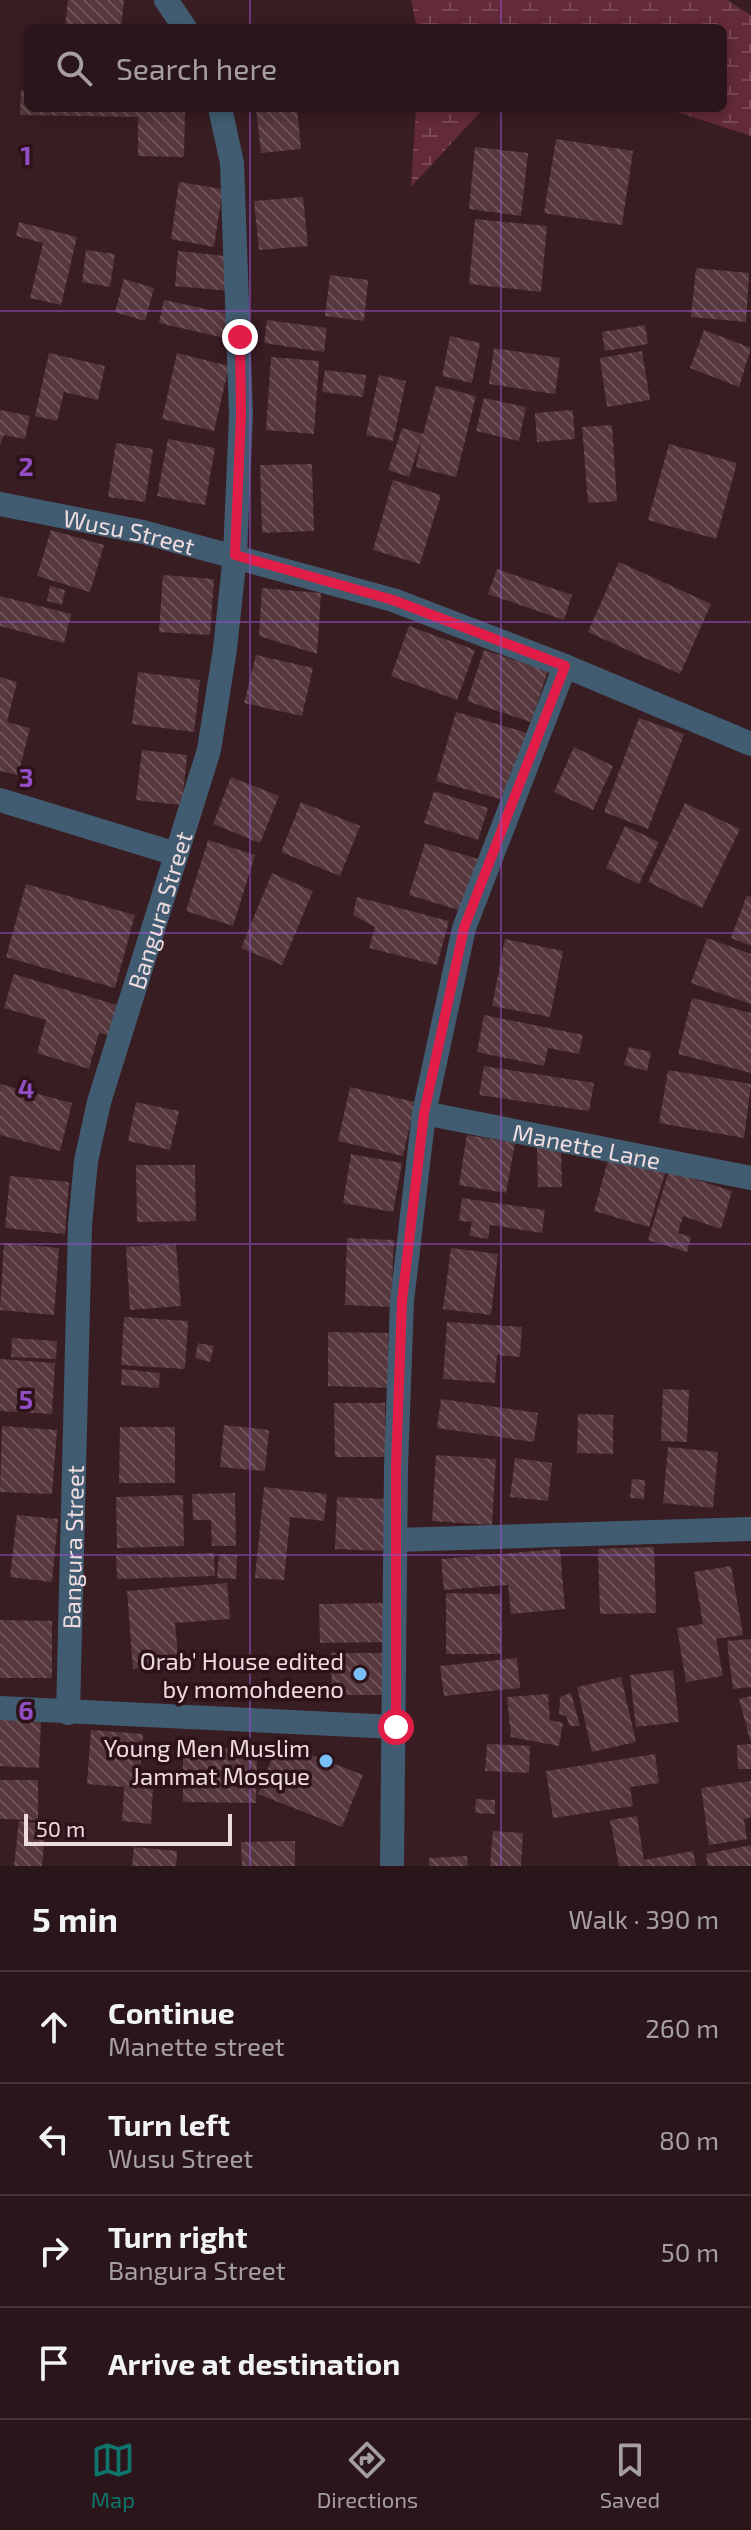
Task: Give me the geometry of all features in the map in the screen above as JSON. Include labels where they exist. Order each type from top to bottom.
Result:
[{"type":"street","points":[[166,0],[182,24]]},
{"type":"street","name":"Bangura Street","points":[[68,1713],[80,1225],[86,1161],[99,1102],[209,750],[235,555],[241,415],[239,284],[232,163],[221,112]]},
{"type":"street","name":"Wusu Street","points":[[0,504],[235,555],[393,600],[565,666],[751,744]]},
{"type":"street","points":[[392,1866],[402,1301],[424,1113],[464,928],[565,666]]},
{"type":"street","points":[[0,800],[176,854]]},
{"type":"street","name":"Manette Lane","points":[[424,1113],[751,1178]]},
{"type":"street","points":[[397,1540],[751,1529]]},
{"type":"street","points":[[0,1708],[396,1727]]},
{"type":"green space","points":[[411,0],[727,0],[751,15],[751,136],[677,112],[727,112],[727,24],[416,24]]},
{"type":"green space","points":[[416,112],[480,112],[411,187]]},
{"type":"building","points":[[68,0],[124,0],[121,24],[65,24]]},
{"type":"building","points":[[21,90],[24,90],[24,112],[185,112],[184,157],[138,156],[138,117],[20,115]]},
{"type":"building","points":[[256,112],[297,112],[301,149],[261,153]]},
{"type":"building","points":[[556,139],[633,151],[622,225],[544,213]]},
{"type":"building","points":[[475,147],[528,153],[521,216],[469,209]]},
{"type":"building","points":[[179,182],[223,189],[214,247],[171,239]]},
{"type":"building","points":[[303,197],[308,246],[259,250],[254,201]]},
{"type":"building","points":[[475,219],[547,226],[541,292],[469,284]]},
{"type":"building","points":[[19,222],[77,237],[61,305],[30,298],[43,243],[16,236]]},
{"type":"building","points":[[86,250],[115,254],[110,287],[82,282]]},
{"type":"building","points":[[178,251],[234,257],[230,291],[175,286]]},
{"type":"building","points":[[696,268],[749,273],[746,322],[691,317]]},
{"type":"building","points":[[330,275],[368,280],[364,321],[325,316]]},
{"type":"building","points":[[124,279],[154,288],[145,321],[115,312]]},
{"type":"building","points":[[164,300],[234,315],[229,339],[159,323]]},
{"type":"building","points":[[267,320],[327,328],[324,352],[264,343]]},
{"type":"building","points":[[645,325],[648,344],[605,351],[602,332]]},
{"type":"building","points":[[704,330],[751,348],[739,387],[690,368]]},
{"type":"building","points":[[450,336],[480,343],[472,383],[442,376]]},
{"type":"building","points":[[494,348],[560,358],[555,394],[489,384]]},
{"type":"building","points":[[642,351],[650,400],[607,407],[600,358]]},
{"type":"building","points":[[49,353],[105,366],[98,400],[64,392],[57,421],[35,416]]},
{"type":"building","points":[[177,353],[229,366],[214,431],[162,419]]},
{"type":"building","points":[[271,357],[319,361],[314,434],[266,430]]},
{"type":"building","points":[[325,370],[366,375],[363,397],[322,392]]},
{"type":"building","points":[[379,375],[406,381],[393,441],[366,435]]},
{"type":"building","points":[[436,386],[476,396],[456,477],[416,467],[422,437],[409,477],[388,470],[402,428],[423,434]]},
{"type":"building","points":[[484,398],[526,407],[519,441],[476,431]]},
{"type":"building","points":[[0,410],[30,416],[25,439],[4,435],[0,445]]},
{"type":"building","points":[[573,410],[575,439],[537,442],[535,413]]},
{"type":"building","points":[[612,425],[617,501],[588,503],[582,427]]},
{"type":"building","points":[[168,439],[215,448],[205,505],[157,496]]},
{"type":"building","points":[[116,443],[153,449],[145,502],[108,497]]},
{"type":"building","points":[[669,444],[737,463],[716,539],[648,520]]},
{"type":"building","points":[[312,464],[314,531],[262,533],[260,465]]},
{"type":"building","points":[[393,480],[441,495],[420,564],[373,550]]},
{"type":"building","points":[[51,530],[104,545],[90,592],[37,576]]},
{"type":"building","points":[[619,562],[711,604],[680,674],[588,632]]},
{"type":"building","points":[[497,569],[572,595],[564,620],[488,594]]},
{"type":"building","points":[[163,575],[214,579],[210,635],[159,632]]},
{"type":"building","points":[[50,586],[65,590],[62,605],[47,601]]},
{"type":"building","points":[[262,588],[321,593],[317,654],[259,636]]},
{"type":"building","points":[[0,596],[71,614],[64,643],[0,626]]},
{"type":"building","points":[[409,626],[475,650],[457,700],[391,676]]},
{"type":"building","points":[[484,650],[548,671],[531,722],[467,701]]},
{"type":"building","points":[[256,655],[313,668],[302,716],[244,703]]},
{"type":"building","points":[[138,672],[200,680],[194,732],[132,724]]},
{"type":"building","points":[[0,677],[17,682],[7,722],[30,728],[18,775],[0,771]]},
{"type":"building","points":[[456,712],[531,734],[511,802],[436,781]]},
{"type":"building","points":[[639,718],[684,734],[648,829],[604,812]]},
{"type":"building","points":[[574,747],[613,766],[593,810],[554,792]]},
{"type":"building","points":[[142,750],[187,755],[182,805],[136,800]]},
{"type":"building","points":[[231,777],[279,796],[260,843],[213,824]]},
{"type":"building","points":[[434,791],[488,808],[478,840],[424,823]]},
{"type":"building","points":[[301,802],[360,826],[340,876],[281,852]]},
{"type":"building","points":[[685,803],[740,829],[702,908],[648,882]]},
{"type":"building","points":[[625,826],[659,842],[639,884],[606,868]]},
{"type":"building","points":[[208,840],[255,855],[233,926],[186,911]]},
{"type":"building","points":[[425,843],[478,859],[462,911],[409,895]]},
{"type":"building","points":[[272,873],[313,891],[282,965],[241,948]]},
{"type":"building","points":[[26,884],[135,915],[115,988],[6,957]]},
{"type":"building","points":[[747,895],[751,897],[751,946],[731,938]]},
{"type":"building","points":[[357,897],[449,921],[437,965],[369,948],[375,927],[353,915]]},
{"type":"building","points":[[707,938],[751,954],[751,1004],[691,983]]},
{"type":"building","points":[[505,939],[563,951],[550,1017],[492,1006]]},
{"type":"building","points":[[14,974],[120,1006],[111,1036],[99,1033],[89,1069],[37,1053],[46,1020],[4,1008]]},
{"type":"building","points":[[692,998],[751,1013],[751,1073],[678,1054]]},
{"type":"building","points":[[484,1015],[583,1035],[579,1054],[548,1048],[544,1066],[477,1052]]},
{"type":"building","points":[[629,1047],[651,1052],[647,1071],[624,1065]]},
{"type":"building","points":[[484,1066],[594,1083],[589,1111],[479,1095]]},
{"type":"building","points":[[668,1070],[751,1084],[744,1138],[659,1123]]},
{"type":"building","points":[[0,1084],[72,1103],[60,1151],[0,1135]]},
{"type":"building","points":[[350,1087],[415,1102],[403,1156],[338,1141]]},
{"type":"building","points":[[136,1102],[179,1111],[170,1150],[128,1141]]},
{"type":"building","points":[[467,1135],[515,1143],[506,1193],[459,1185]]},
{"type":"building","points":[[561,1146],[562,1187],[538,1187],[537,1147]]},
{"type":"building","points":[[351,1154],[402,1163],[393,1212],[343,1203]]},
{"type":"building","points":[[609,1157],[665,1173],[649,1227],[594,1211]]},
{"type":"building","points":[[136,1165],[195,1165],[196,1221],[137,1222]]},
{"type":"building","points":[[669,1171],[732,1191],[721,1229],[683,1216],[678,1233],[691,1237],[687,1252],[648,1240]]},
{"type":"building","points":[[10,1176],[69,1182],[65,1234],[5,1228]]},
{"type":"building","points":[[462,1198],[545,1210],[542,1233],[490,1225],[488,1239],[469,1236],[472,1222],[459,1221]]},
{"type":"building","points":[[347,1238],[394,1240],[391,1307],[345,1305]]},
{"type":"building","points":[[4,1243],[59,1248],[54,1315],[0,1310]]},
{"type":"building","points":[[176,1244],[181,1306],[130,1310],[126,1247]]},
{"type":"building","points":[[451,1248],[498,1254],[491,1315],[443,1309]]},
{"type":"building","points":[[124,1317],[188,1321],[185,1369],[121,1365]]},
{"type":"building","points":[[447,1322],[522,1327],[520,1357],[497,1355],[495,1383],[443,1379]]},
{"type":"building","points":[[328,1332],[388,1333],[388,1388],[328,1386]]},
{"type":"building","points":[[12,1338],[57,1341],[56,1359],[11,1357]]},
{"type":"building","points":[[198,1343],[214,1346],[210,1362],[195,1358]]},
{"type":"building","points":[[0,1359],[55,1363],[52,1414],[0,1411]]},
{"type":"building","points":[[122,1369],[160,1373],[159,1388],[121,1385]]},
{"type":"building","points":[[663,1389],[689,1390],[687,1442],[661,1441]]},
{"type":"building","points":[[441,1399],[538,1413],[534,1442],[437,1428]]},
{"type":"building","points":[[334,1403],[385,1403],[386,1457],[335,1457]]},
{"type":"building","points":[[578,1414],[613,1415],[613,1454],[577,1453]]},
{"type":"building","points":[[224,1425],[269,1430],[265,1471],[220,1467]]},
{"type":"building","points":[[2,1426],[57,1430],[52,1494],[0,1492]]},
{"type":"building","points":[[120,1427],[175,1427],[175,1483],[119,1483]]},
{"type":"building","points":[[668,1447],[718,1452],[713,1508],[663,1503]]},
{"type":"building","points":[[436,1455],[496,1459],[492,1525],[432,1521]]},
{"type":"building","points":[[515,1458],[552,1463],[548,1501],[510,1497]]},
{"type":"building","points":[[632,1479],[645,1480],[644,1499],[630,1498]]},
{"type":"building","points":[[264,1487],[327,1494],[324,1521],[290,1517],[284,1580],[255,1578]]},
{"type":"building","points":[[235,1493],[236,1546],[212,1546],[211,1520],[193,1520],[192,1494]]},
{"type":"building","points":[[183,1495],[184,1546],[117,1548],[116,1497]]},
{"type":"building","points":[[337,1497],[387,1499],[385,1551],[335,1549]]},
{"type":"building","points":[[17,1515],[58,1519],[52,1582],[10,1577]]},
{"type":"building","points":[[654,1547],[656,1613],[600,1614],[598,1549]]},
{"type":"building","points":[[560,1549],[565,1609],[511,1614],[508,1585],[444,1590],[441,1559]]},
{"type":"building","points":[[214,1553],[215,1576],[117,1579],[116,1556]]},
{"type":"building","points":[[219,1554],[237,1555],[236,1579],[217,1578]]},
{"type":"building","points":[[731,1566],[743,1635],[716,1639],[723,1676],[686,1682],[677,1628],[703,1624],[694,1572]]},
{"type":"building","points":[[227,1583],[230,1619],[175,1623],[179,1665],[133,1669],[127,1591]]},
{"type":"building","points":[[446,1593],[501,1594],[501,1654],[446,1654]]},
{"type":"building","points":[[386,1603],[387,1642],[320,1643],[319,1604]]},
{"type":"building","points":[[0,1620],[52,1621],[52,1678],[0,1678]]},
{"type":"building","points":[[751,1639],[751,1687],[733,1689],[727,1641]]},
{"type":"building","name":"Orab' House edited by momohdeeno","points":[[331,1653],[388,1653],[389,1695],[332,1695]]},
{"type":"building","points":[[517,1658],[520,1688],[444,1696],[440,1666]]},
{"type":"building","points":[[673,1670],[679,1722],[636,1727],[630,1675]]},
{"type":"building","points":[[621,1677],[636,1742],[592,1752],[577,1687]]},
{"type":"building","points":[[571,1693],[580,1726],[570,1726],[566,1716],[559,1714],[560,1697]]},
{"type":"building","points":[[548,1694],[550,1720],[563,1723],[559,1746],[511,1737],[507,1697]]},
{"type":"building","points":[[751,1696],[751,1740],[750,1740],[739,1699]]},
{"type":"building","points":[[0,1719],[41,1722],[39,1768],[0,1766]]},
{"type":"building","points":[[91,1730],[143,1734],[139,1788],[153,1789],[151,1824],[122,1821],[124,1787],[87,1784]]},
{"type":"building","points":[[278,1742],[363,1775],[342,1827],[258,1794]]},
{"type":"building","points":[[487,1744],[530,1746],[529,1773],[485,1771]]},
{"type":"building","points":[[751,1744],[751,1769],[738,1769],[737,1745]]},
{"type":"building","points":[[183,1747],[257,1749],[256,1803],[183,1802]]},
{"type":"building","points":[[655,1754],[659,1783],[630,1787],[633,1806],[553,1818],[546,1771]]},
{"type":"building","points":[[0,1780],[38,1780],[38,1820],[0,1819]]},
{"type":"building","points":[[751,1781],[751,1817],[744,1819],[747,1839],[709,1845],[701,1788]]},
{"type":"building","points":[[476,1799],[495,1800],[495,1814],[475,1813]]},
{"type":"building","points":[[637,1816],[644,1860],[693,1851],[696,1866],[619,1866],[610,1820]]},
{"type":"building","points":[[19,1821],[46,1824],[42,1866],[14,1866]]},
{"type":"building","points":[[493,1831],[523,1833],[521,1866],[490,1866]]},
{"type":"building","points":[[295,1841],[295,1866],[242,1866],[241,1842]]},
{"type":"building","points":[[751,1845],[751,1866],[708,1866],[706,1854]]},
{"type":"building","points":[[134,1847],[177,1851],[176,1866],[132,1866]]},
{"type":"building","points":[[467,1856],[468,1866],[429,1866],[429,1858]]},
{"type":"place","name":"Orab' House edited by momohdeeno","points":[[360,1674]]},
{"type":"place","name":"Young Men Muslim Jammat Mosque","points":[[326,1761]]},
{"type":"route","points":[[240,337],[241,415],[235,555],[393,600],[565,666],[464,928],[424,1113],[402,1301],[396,1467],[396,1727]]}]
